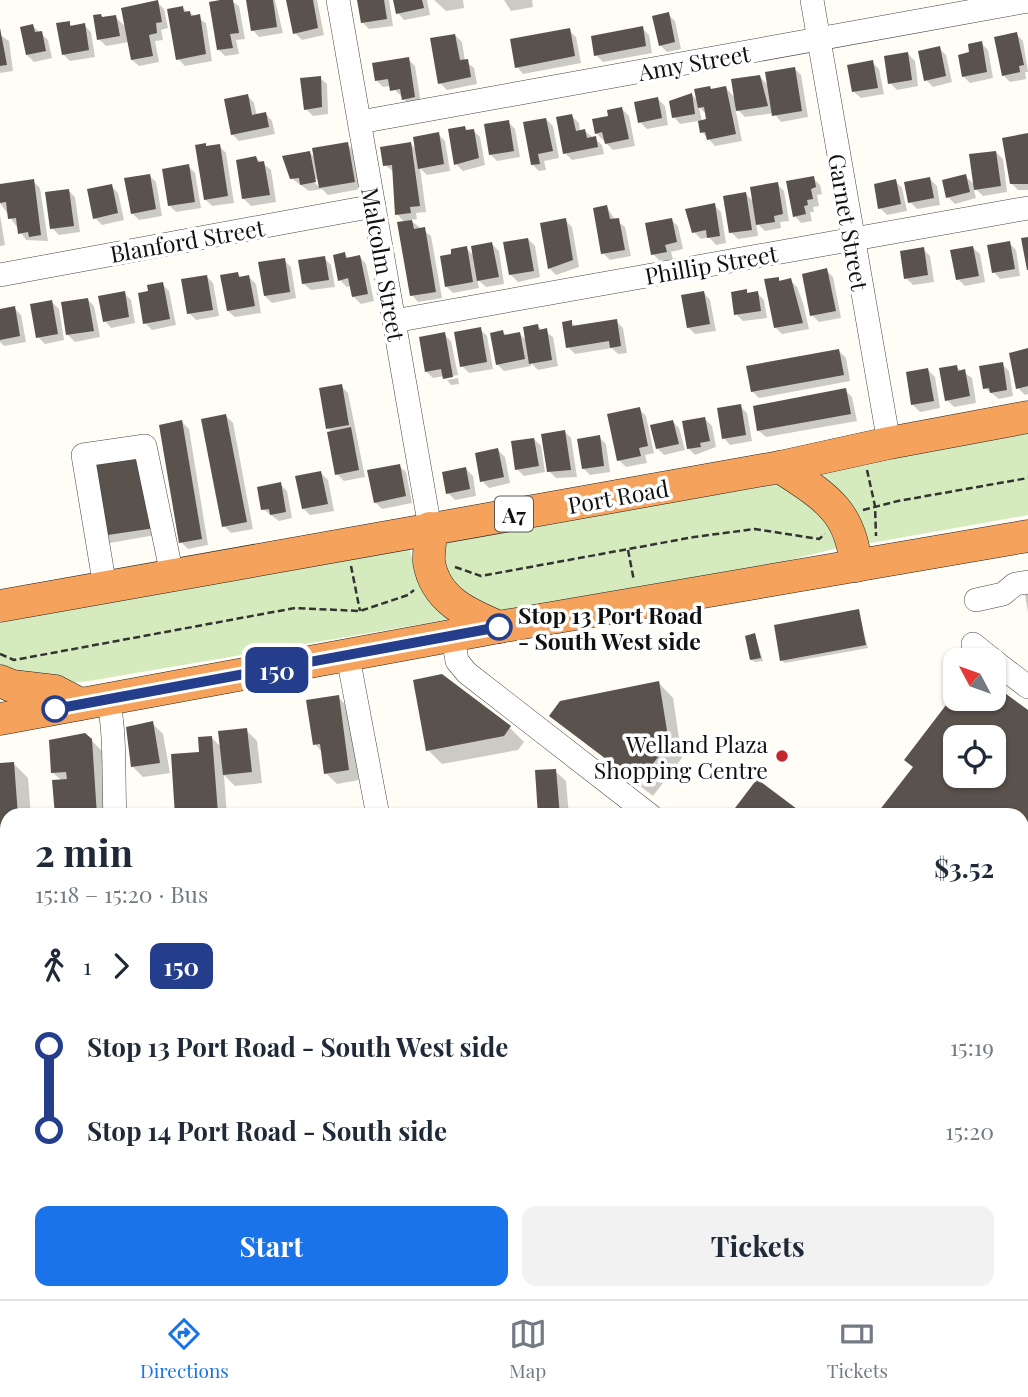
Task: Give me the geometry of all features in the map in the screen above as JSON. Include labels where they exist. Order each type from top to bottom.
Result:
[{"type":"highway","name":"Port Road","points":[[0,606],[780,467],[1028,417]]},
{"type":"highway","points":[[780,467],[834,504],[854,539],[856,566]]},
{"type":"highway","points":[[430,528],[429,564],[438,587],[462,611],[499,627]]},
{"type":"highway","points":[[0,719],[348,657],[499,627],[1028,536]]},
{"type":"highway","points":[[0,681],[12,686],[55,691],[95,702]]},
{"type":"street","name":"Malcolm Street","points":[[338,0],[430,528]]},
{"type":"street","name":"Garnet Street","points":[[812,0],[851,239],[889,443]]},
{"type":"street","name":"Amy Street","points":[[360,122],[1028,1]]},
{"type":"street","name":"Blanford Street","points":[[0,275],[374,206]]},
{"type":"street","name":"Phillip Street","points":[[394,321],[1028,208]]},
{"type":"street","points":[[104,587],[83,455],[145,446],[172,575]]},
{"type":"street","points":[[976,600],[1003,594],[1015,584],[1028,582]]},
{"type":"street","points":[[453,637],[457,661],[467,673],[641,808]]},
{"type":"street","points":[[973,644],[978,648]]},
{"type":"street","points":[[348,657],[376,808]]},
{"type":"street","points":[[1006,670],[1028,687]]},
{"type":"street","points":[[95,702],[114,723],[111,738],[115,808]]},
{"type":"path","points":[[865,464],[875,506],[876,538]]},
{"type":"path","points":[[859,512],[875,506],[1028,478]]},
{"type":"path","points":[[450,565],[481,576],[755,529],[819,539],[829,531]]},
{"type":"path","points":[[628,550],[636,588]]},
{"type":"path","points":[[349,557],[360,611]]},
{"type":"path","points":[[0,654],[14,660],[295,608],[360,611],[408,595],[417,586]]},
{"type":"green space","points":[[1028,433],[1028,515],[860,545],[802,471]]},
{"type":"green space","points":[[766,476],[825,513],[838,548],[754,569],[524,616],[470,610],[443,586],[439,535]]},
{"type":"green space","points":[[408,543],[417,578],[457,618],[83,682],[42,684],[0,676],[0,623]]},
{"type":"building","points":[[158,0],[162,22],[156,23],[157,33],[149,35],[153,56],[131,60],[121,8]]},
{"type":"building","points":[[233,0],[239,33],[230,34],[233,48],[217,50],[209,2]]},
{"type":"building","points":[[246,0],[273,0],[277,27],[251,31]]},
{"type":"building","points":[[286,0],[313,0],[318,28],[293,34]]},
{"type":"building","points":[[357,0],[384,0],[387,19],[361,23]]},
{"type":"building","points":[[393,0],[422,0],[424,8],[396,14]]},
{"type":"building","points":[[183,6],[184,12],[190,11],[191,16],[200,14],[206,54],[176,60],[167,9]]},
{"type":"building","points":[[669,12],[675,42],[659,46],[652,16]]},
{"type":"building","points":[[101,14],[102,17],[116,15],[120,36],[97,40],[93,15]]},
{"type":"building","points":[[70,21],[70,26],[85,23],[89,50],[62,55],[56,23]]},
{"type":"building","points":[[33,24],[35,32],[42,31],[46,51],[26,55],[20,27]]},
{"type":"building","points":[[643,26],[646,46],[594,56],[591,36]]},
{"type":"building","points":[[0,28],[7,65],[0,66]]},
{"type":"building","points":[[570,28],[575,56],[515,68],[510,39]]},
{"type":"building","points":[[1017,32],[1024,65],[1019,66],[1020,72],[1002,76],[994,37]]},
{"type":"building","points":[[455,34],[460,60],[468,59],[471,77],[438,84],[430,38]]},
{"type":"building","points":[[982,41],[987,72],[962,77],[958,55],[969,52],[968,44]]},
{"type":"building","points":[[940,46],[946,76],[924,81],[918,51]]},
{"type":"building","points":[[908,52],[912,80],[888,84],[884,56]]},
{"type":"building","points":[[409,57],[415,97],[402,100],[400,89],[390,91],[388,79],[375,81],[372,63]]},
{"type":"building","points":[[873,60],[878,88],[852,92],[847,65]]},
{"type":"building","points":[[795,67],[802,111],[772,116],[765,72]]},
{"type":"building","points":[[760,75],[768,106],[736,111],[731,79]]},
{"type":"building","points":[[321,76],[322,107],[304,110],[300,78]]},
{"type":"building","points":[[710,86],[711,89],[726,86],[736,134],[707,140],[705,132],[700,133],[698,121],[706,119],[704,107],[698,108],[694,89]]},
{"type":"building","points":[[692,93],[695,114],[672,118],[669,101]]},
{"type":"building","points":[[248,94],[252,115],[266,112],[269,127],[231,135],[224,99]]},
{"type":"building","points":[[658,97],[662,118],[638,123],[634,102]]},
{"type":"building","points":[[622,107],[629,139],[605,144],[602,132],[595,134],[592,119],[608,116],[607,110]]},
{"type":"building","points":[[572,114],[576,131],[585,129],[587,138],[596,136],[598,147],[563,154],[556,117]]},
{"type":"building","points":[[546,118],[553,151],[538,154],[540,164],[531,165],[523,122]]},
{"type":"building","points":[[509,120],[514,151],[489,155],[484,124]]},
{"type":"building","points":[[465,126],[466,130],[474,129],[479,158],[454,165],[448,129]]},
{"type":"building","points":[[439,132],[444,164],[418,169],[413,137]]},
{"type":"building","points":[[1028,133],[1028,184],[1010,184],[1002,138]]},
{"type":"building","points":[[348,142],[355,182],[319,188],[312,148]]},
{"type":"building","points":[[411,142],[420,206],[410,207],[411,213],[395,215],[392,165],[383,166],[380,147]]},
{"type":"building","points":[[206,143],[206,146],[220,144],[228,196],[204,200],[195,145]]},
{"type":"building","points":[[310,151],[316,182],[300,185],[299,178],[290,179],[282,156]]},
{"type":"building","points":[[996,151],[1001,186],[974,190],[969,154]]},
{"type":"building","points":[[256,156],[258,162],[264,161],[270,195],[242,199],[236,160]]},
{"type":"building","points":[[189,164],[195,202],[168,206],[162,169]]},
{"type":"building","points":[[150,174],[156,209],[131,214],[124,178]]},
{"type":"building","points":[[966,174],[970,192],[946,198],[942,180]]},
{"type":"building","points":[[814,176],[816,187],[811,189],[813,199],[807,200],[808,205],[804,206],[806,214],[793,217],[786,181]]},
{"type":"building","points":[[930,177],[934,198],[908,203],[904,182]]},
{"type":"building","points":[[34,179],[41,235],[29,237],[28,232],[18,234],[16,218],[8,219],[6,202],[0,203],[0,184]]},
{"type":"building","points":[[896,179],[901,204],[878,209],[874,184]]},
{"type":"building","points":[[778,182],[783,214],[774,216],[775,222],[756,225],[750,187]]},
{"type":"building","points":[[112,184],[118,213],[93,219],[87,189]]},
{"type":"building","points":[[69,189],[74,226],[50,229],[45,192]]},
{"type":"building","points":[[746,192],[752,230],[729,233],[723,196]]},
{"type":"building","points":[[715,203],[720,236],[707,238],[706,230],[692,233],[685,209]]},
{"type":"building","points":[[607,205],[610,219],[619,218],[625,250],[601,254],[593,208]]},
{"type":"building","points":[[566,218],[573,260],[548,269],[540,223]]},
{"type":"building","points":[[672,218],[677,242],[665,245],[667,252],[651,255],[645,223]]},
{"type":"building","points":[[412,220],[414,229],[425,227],[436,292],[410,296],[397,222]]},
{"type":"building","points":[[1028,237],[1028,270],[1027,270],[1021,238]]},
{"type":"building","points":[[528,238],[534,271],[509,275],[503,242]]},
{"type":"building","points":[[1010,241],[1015,269],[992,273],[987,245]]},
{"type":"building","points":[[492,242],[499,277],[477,281],[471,246]]},
{"type":"building","points":[[467,246],[473,282],[445,287],[440,256],[451,254],[451,249]]},
{"type":"building","points":[[973,246],[979,276],[956,280],[950,250]]},
{"type":"building","points":[[924,247],[928,275],[904,279],[900,251]]},
{"type":"building","points":[[345,252],[346,258],[360,255],[368,294],[352,297],[348,278],[338,281],[333,255]]},
{"type":"building","points":[[325,256],[329,280],[302,284],[298,260]]},
{"type":"building","points":[[285,258],[290,292],[264,296],[258,262]]},
{"type":"building","points":[[827,268],[836,311],[810,316],[802,274]]},
{"type":"building","points":[[238,272],[239,277],[249,275],[255,306],[227,311],[220,275]]},
{"type":"building","points":[[207,275],[213,310],[187,314],[181,279]]},
{"type":"building","points":[[779,277],[779,281],[791,278],[803,323],[774,328],[764,279]]},
{"type":"building","points":[[163,282],[170,319],[143,324],[138,293],[148,291],[147,285]]},
{"type":"building","points":[[747,289],[747,293],[758,291],[761,311],[734,315],[731,292]]},
{"type":"building","points":[[125,291],[129,317],[103,322],[98,296]]},
{"type":"building","points":[[704,291],[710,324],[687,328],[681,295]]},
{"type":"building","points":[[88,298],[94,331],[66,335],[61,302]]},
{"type":"building","points":[[52,300],[58,334],[36,338],[30,304]]},
{"type":"building","points":[[15,306],[20,336],[0,340],[0,309]]},
{"type":"building","points":[[617,319],[621,346],[610,348],[609,341],[566,348],[562,322],[572,320],[572,326]]},
{"type":"building","points":[[538,324],[539,330],[547,328],[552,360],[529,364],[523,327]]},
{"type":"building","points":[[481,327],[487,362],[460,367],[454,332]]},
{"type":"building","points":[[503,330],[504,335],[520,332],[525,359],[496,365],[490,333]]},
{"type":"building","points":[[445,332],[453,377],[443,379],[441,369],[425,372],[419,337]]},
{"type":"building","points":[[1028,348],[1028,386],[1016,389],[1009,353]]},
{"type":"building","points":[[839,349],[844,375],[751,392],[746,366]]},
{"type":"building","points":[[1003,362],[1007,390],[990,393],[989,388],[983,389],[979,366]]},
{"type":"building","points":[[957,365],[958,371],[965,369],[970,396],[945,401],[939,368]]},
{"type":"building","points":[[928,368],[934,401],[911,405],[906,372]]},
{"type":"building","points":[[342,384],[349,425],[326,429],[319,388]]},
{"type":"building","points":[[846,388],[851,414],[757,431],[753,406]]},
{"type":"building","points":[[741,404],[746,435],[722,439],[717,408]]},
{"type":"building","points":[[640,407],[648,446],[639,448],[641,456],[617,461],[607,414]]},
{"type":"building","points":[[226,414],[247,522],[222,527],[201,419]]},
{"type":"building","points":[[705,417],[710,441],[700,443],[701,447],[687,449],[682,421]]},
{"type":"building","points":[[182,420],[202,539],[179,543],[159,425]]},
{"type":"building","points":[[673,420],[679,444],[656,449],[650,425]]},
{"type":"building","points":[[351,427],[359,470],[335,475],[327,432]]},
{"type":"building","points":[[565,430],[571,470],[547,472],[541,434]]},
{"type":"building","points":[[600,435],[604,466],[582,469],[577,439]]},
{"type":"building","points":[[534,438],[539,466],[515,470],[511,441]]},
{"type":"building","points":[[498,448],[504,477],[480,482],[475,453]]},
{"type":"building","points":[[144,453],[155,528],[101,536],[90,461]]},
{"type":"building","points":[[400,464],[406,496],[374,503],[367,470]]},
{"type":"building","points":[[466,467],[470,489],[446,494],[442,472]]},
{"type":"building","points":[[321,471],[328,504],[302,509],[295,476]]},
{"type":"building","points":[[281,482],[286,512],[270,515],[269,509],[261,510],[257,487]]},
{"type":"building","points":[[859,609],[866,645],[780,661],[774,625]]},
{"type":"building","points":[[755,633],[761,658],[750,660],[745,636]]},
{"type":"building","points":[[442,674],[511,726],[504,736],[426,751],[413,680]]},
{"type":"building","points":[[659,681],[669,743],[638,783],[549,716],[560,701]]},
{"type":"building","points":[[1006,694],[1028,710],[1028,808],[881,808],[913,767],[904,760],[943,709],[1006,711]]},
{"type":"building","points":[[339,695],[349,770],[324,774],[320,744],[313,745],[306,700]]},
{"type":"building","points":[[153,721],[160,763],[131,767],[126,727]]},
{"type":"building","points":[[247,728],[252,772],[223,775],[218,731]]},
{"type":"building","points":[[85,733],[92,739],[96,808],[54,808],[52,780],[67,779],[66,772],[51,773],[49,740]]},
{"type":"building","points":[[212,736],[218,808],[174,808],[171,754],[199,752],[198,737]]},
{"type":"building","points":[[14,762],[17,808],[0,808],[0,763]]},
{"type":"building","points":[[556,769],[559,808],[537,808],[535,770]]},
{"type":"building","name":"Welland Plaza Shopping Centre","points":[[757,779],[796,808],[735,808]]},
{"type":"bus line","name":"150","points":[[55,709],[499,627]]},
{"type":"place","name":"Stop 13 Port Road - South West side","points":[[499,627]]},
{"type":"place","name":"Welland Plaza Shopping Centre","points":[[782,756]]}]
